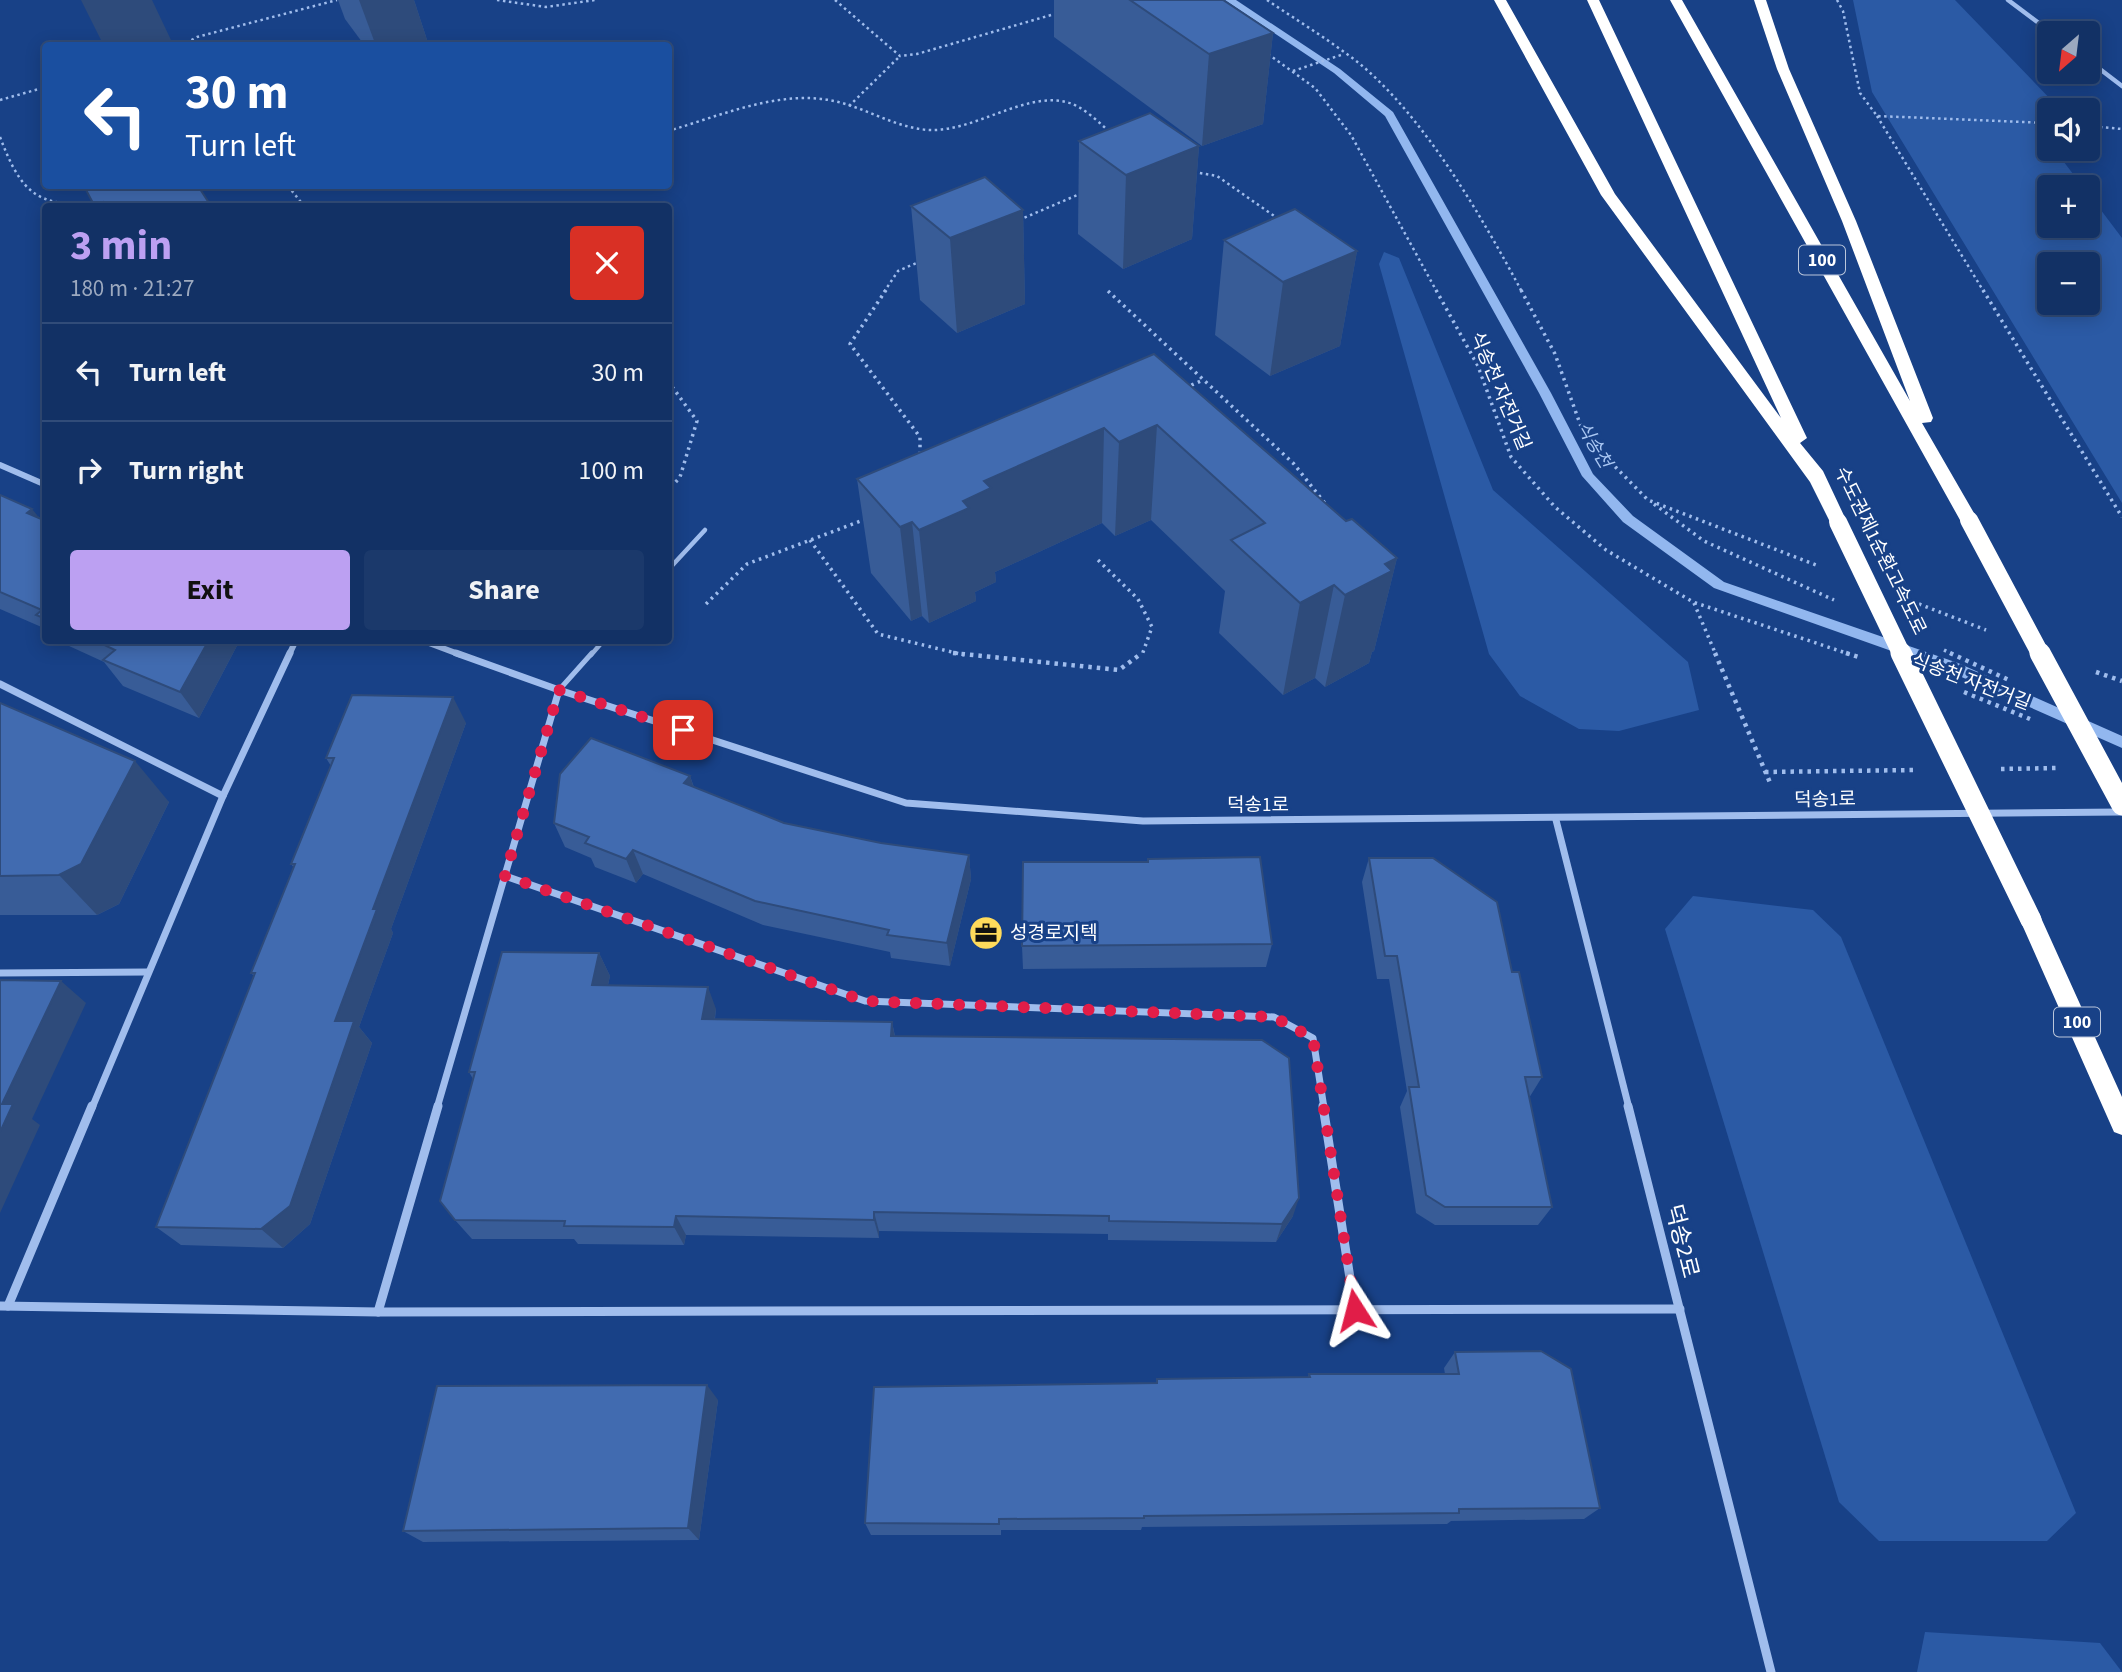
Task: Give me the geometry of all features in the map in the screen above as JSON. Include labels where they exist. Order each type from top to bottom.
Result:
[{"type":"highway","points":[[1500,0],[1608,195],[1819,481]]},
{"type":"highway","name":"수도권제1순환고속도로","points":[[1592,0],[1838,522],[2031,920],[2122,1124]]},
{"type":"highway","name":"100","points":[[1676,0],[1951,486],[2122,805]]},
{"type":"highway","points":[[1760,0],[1783,69],[1849,221],[1951,486]]},
{"type":"street","points":[[2008,0],[2037,22]]},
{"type":"street","points":[[2100,69],[2122,86]]},
{"type":"street","points":[[0,466],[42,483]]},
{"type":"street","points":[[294,644],[223,796],[4,1306],[378,1312],[1680,1309]]},
{"type":"street","name":"덕송1로","points":[[432,644],[559,690],[906,803],[1143,821],[1556,820],[2122,812]]},
{"type":"street","points":[[0,684],[223,796]]},
{"type":"street","points":[[378,1312],[559,690]]},
{"type":"street","name":"덕송2로","points":[[1556,820],[1771,1672]]},
{"type":"street","points":[[505,876],[865,1001],[1274,1017],[1313,1038],[1355,1310]]},
{"type":"street","points":[[0,973],[148,972]]},
{"type":"lane","points":[[672,566],[705,530]]},
{"type":"lane","points":[[559,690],[600,644]]},
{"type":"path","points":[[188,42],[197,37],[337,0]]},
{"type":"path","points":[[498,0],[527,7],[575,5],[595,0]]},
{"type":"path","points":[[835,0],[900,56]]},
{"type":"path","points":[[1267,0],[1361,65],[1415,123],[1482,217],[1555,354],[1584,435],[1618,472],[1648,500],[1828,569]]},
{"type":"path","points":[[1837,0],[1843,10],[1860,93],[1877,116],[2122,517]]},
{"type":"path","points":[[849,106],[900,56],[917,54],[1061,12]]},
{"type":"path","name":"식송천 자전거길","points":[[1259,47],[1315,88],[1351,135],[1478,366],[1511,457],[1555,507],[1606,550],[1693,602],[1875,662]]},
{"type":"path","points":[[1292,71],[1345,54]]},
{"type":"path","points":[[0,100],[42,88]]},
{"type":"path","points":[[672,130],[794,98],[824,99],[928,130],[953,130],[1040,104],[1064,101],[1081,108],[1118,139]]},
{"type":"path","points":[[1877,116],[2037,123]]},
{"type":"path","points":[[2100,127],[2122,129]]},
{"type":"path","points":[[0,137],[12,171],[28,193],[53,203]]},
{"type":"path","points":[[1189,171],[1217,176],[1290,227]]},
{"type":"path","points":[[183,191],[199,189]]},
{"type":"path","points":[[290,189],[302,203]]},
{"type":"path","points":[[1012,223],[1087,191]]},
{"type":"path","points":[[80,203],[104,202]]},
{"type":"path","points":[[920,467],[920,437],[864,359],[850,344],[898,271],[923,260]]},
{"type":"path","points":[[1108,290],[1294,464],[1335,516]]},
{"type":"path","points":[[1178,390],[1203,380]]},
{"type":"path","points":[[672,387],[696,421],[680,477],[672,486]]},
{"type":"path","points":[[706,604],[747,565],[869,518]]},
{"type":"path","points":[[810,540],[878,634],[958,654],[1119,670],[1141,656],[1152,627],[1138,599],[1098,560]]},
{"type":"path","points":[[1693,602],[1784,816]]},
{"type":"path","points":[[1918,604],[1996,634]]},
{"type":"path","points":[[2086,668],[2122,681]]},
{"type":"path","name":"식송천 자전거길","points":[[1952,688],[2038,723]]},
{"type":"path","points":[[1765,772],[1786,772]]},
{"type":"shaded area","points":[[1853,0],[1955,0],[2049,98],[2037,98],[2037,119],[2033,122],[2037,127],[2037,161],[2063,161],[2074,175],[2037,175],[2037,238],[2100,238],[2100,209],[2122,238],[2122,503],[1872,92]]},
{"type":"shaded area","points":[[1384,252],[1399,258],[1493,490],[1688,662],[1699,710],[1619,731],[1579,729],[1520,696],[1489,654],[1379,264]]},
{"type":"shaded area","points":[[1693,896],[1813,910],[1841,937],[2076,1513],[2047,1541],[1879,1541],[1839,1502],[1665,929]]},
{"type":"shaded area","points":[[1925,1632],[2100,1643],[2122,1672],[1917,1672]]},
{"type":"building","points":[[1130,0],[1223,0],[1273,33],[1209,54]]},
{"type":"building","points":[[1150,113],[1199,146],[1126,175],[1079,141]]},
{"type":"building","points":[[985,177],[1023,210],[950,238],[911,206]]},
{"type":"building","points":[[86,189],[200,189],[209,203],[103,202],[93,203]]},
{"type":"building","points":[[1295,209],[1357,251],[1283,282],[1224,240]]},
{"type":"building","points":[[1154,354],[1346,521],[1352,519],[1397,558],[1385,564],[1392,571],[1345,595],[1334,585],[1300,603],[1231,540],[1265,523],[1157,425],[1119,442],[1104,428],[984,481],[991,488],[963,501],[969,508],[919,530],[912,522],[900,527],[857,479]]},
{"type":"building","points":[[0,495],[32,509],[27,513],[42,519],[42,610],[0,592]]},
{"type":"building","points":[[102,644],[207,644],[180,692],[103,660],[115,650]]},
{"type":"building","points":[[352,695],[453,697],[373,909],[377,909],[335,1021],[354,1021],[290,1206],[261,1229],[156,1227],[255,973],[251,973],[334,758],[326,758]]},
{"type":"building","points":[[0,703],[135,761],[81,864],[59,875],[0,876]]},
{"type":"building","points":[[591,738],[690,776],[684,783],[784,823],[881,843],[969,855],[947,943],[887,935],[889,930],[755,901],[633,850],[626,859],[585,843],[589,837],[554,823],[560,774]]},
{"type":"building","points":[[1260,857],[1272,944],[1022,946],[1023,862],[1148,862],[1148,859]]},
{"type":"building","points":[[1369,858],[1433,858],[1497,902],[1512,972],[1519,972],[1542,1077],[1525,1077],[1552,1207],[1445,1207],[1426,1195],[1409,1087],[1419,1087],[1397,956],[1385,956]]},
{"type":"building","points":[[502,952],[599,953],[592,985],[708,987],[702,1019],[892,1022],[891,1036],[1262,1040],[1289,1058],[1299,1198],[1282,1224],[1109,1221],[1109,1216],[874,1212],[874,1220],[676,1216],[674,1227],[564,1226],[565,1221],[455,1220],[440,1201],[475,1072],[469,1072]]},
{"type":"building","points":[[0,980],[61,981],[2,1104],[13,1104],[0,1132]]},
{"type":"building","points":[[1541,1351],[1571,1369],[1600,1508],[1459,1509],[1459,1513],[999,1519],[999,1524],[865,1523],[874,1387],[1157,1383],[1157,1379],[1310,1377],[1309,1374],[1459,1374],[1455,1352]]},
{"type":"building","points":[[707,1385],[688,1528],[403,1531],[437,1386]]},
{"type":"waterway","name":"식송천","points":[[1230,0],[1337,71],[1389,114],[1545,393],[1588,476],[1628,519],[1719,585],[1953,667],[2122,742]]},
{"type":"place","name":"성경로지텍","points":[[986,933]]},
{"type":"route","points":[[683,730],[559,690],[505,876],[865,1001],[1274,1017],[1313,1038],[1355,1310]]}]
